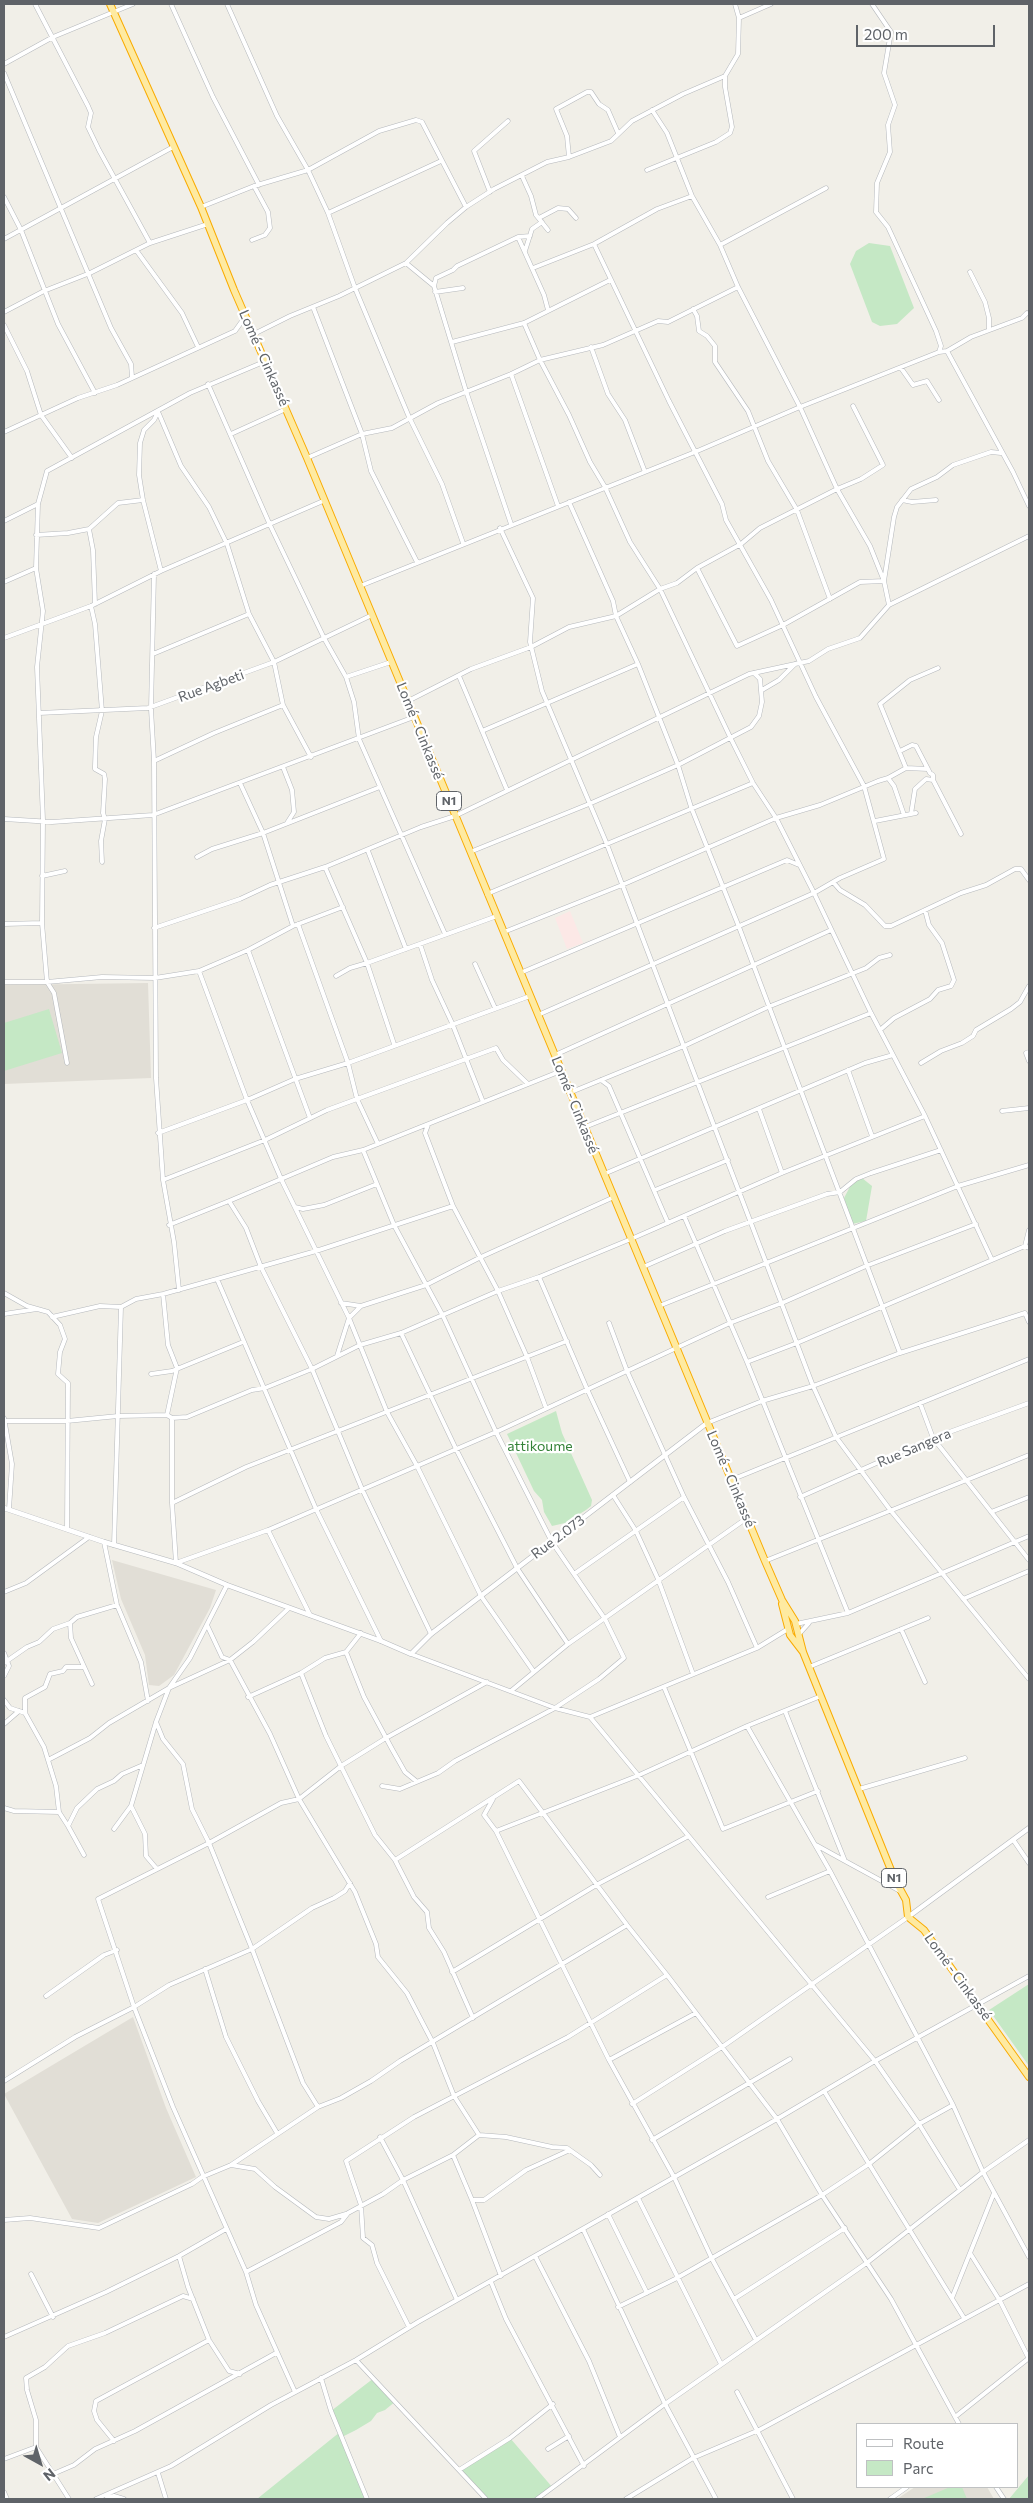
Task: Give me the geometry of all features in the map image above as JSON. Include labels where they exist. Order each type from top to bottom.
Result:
[{"type":"highway","name":"Lomé - Cinkassé","points":[[110,4],[201,207],[307,458],[323,501],[392,662],[675,1348],[765,1562],[782,1600],[800,1633],[803,1652]]},
{"type":"highway","name":"Lomé - Cinkassé","points":[[782,1600],[789,1632],[803,1652],[822,1696],[900,1891],[906,1900],[908,1917],[924,1930],[980,2005],[1029,2077]]},
{"type":"street","points":[[35,4],[88,106],[91,113],[88,127],[150,243]]},
{"type":"street","points":[[4,64],[53,37],[133,4]]},
{"type":"street","points":[[171,4],[268,212],[270,228],[265,235],[252,240]]},
{"type":"street","points":[[227,4],[277,116],[308,170],[328,213],[355,289],[409,417],[442,484],[463,544]]},
{"type":"street","points":[[646,170],[716,142],[730,133],[732,128],[725,76],[738,54],[738,18],[735,4]]},
{"type":"street","points":[[738,18],[771,4]]},
{"type":"street","points":[[872,4],[891,32],[884,73],[895,104],[888,125],[890,152],[877,183],[876,212],[888,227],[936,331],[941,346],[939,352]]},
{"type":"street","points":[[4,73],[112,328],[131,364],[132,376]]},
{"type":"street","points":[[254,334],[355,289],[406,263],[466,207],[490,192],[547,162],[569,157],[611,141],[632,121],[725,76]]},
{"type":"street","points":[[569,157],[567,136],[556,109],[586,92],[591,92],[598,104],[608,110],[618,134]]},
{"type":"street","points":[[652,110],[667,133],[692,196],[720,245],[738,287],[800,407],[837,488],[859,525],[884,581],[889,605]]},
{"type":"street","points":[[201,207],[256,185],[308,170],[379,131],[416,120],[422,122],[466,207]]},
{"type":"street","points":[[490,192],[474,151],[508,121]]},
{"type":"street","points":[[4,239],[102,187],[114,177],[174,147]]},
{"type":"street","points":[[328,213],[441,161]]},
{"type":"street","points":[[522,176],[540,220],[548,230]]},
{"type":"street","points":[[720,245],[826,188]]},
{"type":"street","points":[[533,268],[594,244],[657,209],[692,196]]},
{"type":"street","points":[[4,197],[21,230],[44,291],[70,350],[95,393]]},
{"type":"street","points":[[525,252],[532,229],[540,220],[558,208],[568,209],[576,218]]},
{"type":"street","points":[[4,312],[44,291],[90,273],[150,243],[208,224]]},
{"type":"street","points":[[511,524],[466,391],[434,286],[436,278],[454,270],[456,266],[518,237],[530,236]]},
{"type":"street","points":[[518,237],[533,268],[548,310]]},
{"type":"street","points":[[538,1014],[739,927],[884,859],[864,786],[824,712],[791,647],[783,625],[741,544],[726,520],[722,504],[635,331],[594,244]]},
{"type":"street","points":[[136,250],[182,313],[198,347]]},
{"type":"street","points":[[406,263],[434,286]]},
{"type":"street","points":[[970,272],[984,302],[989,318],[989,329]]},
{"type":"street","points":[[452,342],[524,322],[610,280]]},
{"type":"street","points":[[307,458],[362,434],[392,428],[409,417],[540,360],[591,347],[658,321],[668,322],[693,308],[712,302],[721,294],[738,287]]},
{"type":"street","points":[[435,292],[463,288]]},
{"type":"street","points":[[313,307],[362,434],[371,471],[417,562]]},
{"type":"street","points":[[693,308],[698,316],[699,331],[707,336],[715,346],[715,362],[748,411],[768,461],[797,510],[830,599]]},
{"type":"street","points":[[360,586],[500,528],[695,452],[800,407],[939,352],[947,351],[989,329],[1022,318],[1027,313]]},
{"type":"street","points":[[4,432],[236,331],[246,316]]},
{"type":"street","points":[[524,322],[540,360],[569,415],[590,462],[605,487],[630,542],[660,589],[708,694],[753,783],[776,818],[814,893],[871,1013],[925,1116],[992,1260]]},
{"type":"street","points":[[4,325],[27,371],[41,415],[72,458]]},
{"type":"street","points":[[591,347],[608,394],[624,420],[645,472]]},
{"type":"street","points":[[947,351],[1029,506]]},
{"type":"street","points":[[67,1063],[54,993],[47,982],[42,923],[43,820],[37,667],[44,611],[36,568],[36,535],[38,504],[47,471],[208,384],[266,361]]},
{"type":"street","points":[[901,368],[913,385],[927,380],[939,400]]},
{"type":"street","points":[[511,374],[558,506]]},
{"type":"street","points":[[208,384],[270,525],[324,638],[346,677],[354,702],[359,739],[445,934]]},
{"type":"street","points":[[408,701],[459,676],[531,647],[569,627],[616,616],[660,589],[677,583],[696,568],[741,544],[760,528],[837,488],[861,480],[883,465],[853,406]]},
{"type":"street","points":[[231,434],[286,409]]},
{"type":"street","points":[[158,412],[144,430],[140,443],[140,475],[143,500],[161,571]]},
{"type":"street","points":[[158,412],[181,466],[209,507],[227,544],[249,614],[274,662],[284,705],[311,757]]},
{"type":"street","points":[[884,581],[894,516],[897,506],[911,488],[937,477],[953,465],[992,452],[1001,453]]},
{"type":"street","points":[[36,535],[68,533],[89,529],[118,503],[143,500]]},
{"type":"street","points":[[902,500],[912,502],[936,500]]},
{"type":"street","points":[[4,638],[96,604],[154,574],[323,501]]},
{"type":"street","points":[[569,502],[613,601],[616,616],[660,717],[691,807],[739,927],[783,1047],[840,1192],[866,1266],[884,1307],[900,1354]]},
{"type":"street","points":[[4,521],[38,504]]},
{"type":"street","points":[[500,528],[533,598],[529,632],[531,647],[548,703],[606,842],[813,1386],[836,1437],[892,1511],[1029,1679]]},
{"type":"street","points":[[89,529],[93,550],[96,604]]},
{"type":"street","points":[[154,928],[368,851],[455,816],[572,758],[754,673],[800,663],[828,649],[860,638],[889,605],[1029,536]]},
{"type":"street","points":[[4,582],[36,568]]},
{"type":"street","points":[[696,568],[737,646],[783,625],[860,582],[884,581]]},
{"type":"street","points":[[154,574],[151,707],[154,762],[154,928],[158,1133],[179,1290]]},
{"type":"street","points":[[91,606],[95,624],[102,711],[96,737],[95,769],[104,774],[105,779],[103,813],[105,819],[101,841],[102,862]]},
{"type":"street","points":[[153,654],[249,614]]},
{"type":"street","name":"Rue Agbeti","points":[[39,713],[151,707],[274,662],[372,615]]},
{"type":"street","points":[[346,677],[392,662]]},
{"type":"street","points":[[482,731],[638,664]]},
{"type":"street","points":[[762,690],[779,680],[795,664]]},
{"type":"street","points":[[906,768],[880,704],[910,680],[938,668]]},
{"type":"street","points":[[470,852],[589,804],[678,765],[751,727],[758,716],[762,690],[760,679],[754,673]]},
{"type":"street","points":[[459,676],[507,790]]},
{"type":"street","points":[[154,762],[214,733],[284,705]]},
{"type":"street","points":[[4,819],[52,822],[153,815],[414,717]]},
{"type":"street","points":[[900,751],[912,745],[916,746],[933,775],[961,834]]},
{"type":"street","points":[[283,767],[292,790],[294,812],[287,823]]},
{"type":"street","points":[[503,932],[622,885],[707,846],[776,818],[820,805],[888,778],[906,768],[929,771]]},
{"type":"street","points":[[911,814],[913,793],[926,778],[929,771]]},
{"type":"street","points":[[888,778],[899,796],[904,815]]},
{"type":"street","points":[[926,778],[934,780]]},
{"type":"street","points":[[240,783],[263,833],[279,883],[348,1063],[357,1099],[378,1144]]},
{"type":"street","points":[[487,894],[606,842],[753,783]]},
{"type":"street","points":[[197,857],[212,849],[263,833],[380,787]]},
{"type":"street","points":[[875,821],[916,812]]},
{"type":"street","points":[[520,973],[787,860],[792,850]]},
{"type":"street","points":[[368,851],[406,949]]},
{"type":"street","points":[[787,860],[800,865]]},
{"type":"street","points":[[325,867],[368,964],[394,1044]]},
{"type":"street","points":[[833,882],[840,890],[865,906],[884,926],[891,926],[961,893],[986,885],[1008,872],[1021,868],[1029,873]]},
{"type":"street","points":[[1021,868],[1029,880]]},
{"type":"street","points":[[42,876],[65,871]]},
{"type":"street","points":[[4,982],[47,982],[102,977],[155,978],[199,971],[248,950],[295,925],[343,907]]},
{"type":"street","points":[[880,1030],[894,1018],[930,999],[938,990],[951,986],[954,980],[942,944],[930,925],[925,910]]},
{"type":"street","points":[[336,976],[350,968],[368,964],[497,916]]},
{"type":"street","points":[[4,924],[42,923]]},
{"type":"street","points":[[555,1055],[666,1002],[831,930]]},
{"type":"street","points":[[420,944],[432,980],[452,1023],[484,1102]]},
{"type":"street","points":[[248,950],[310,1118]]},
{"type":"street","points":[[569,1093],[684,1046],[768,1007],[866,968],[879,958],[890,956]]},
{"type":"street","points":[[475,964],[495,1008]]},
{"type":"street","points":[[199,971],[247,1100],[282,1181],[349,1318],[387,1412],[417,1466],[481,1596],[534,1672]]},
{"type":"street","points":[[921,1063],[941,1051],[962,1043],[973,1036],[976,1030],[1011,1009],[1020,1002],[1029,986]]},
{"type":"street","points":[[158,1133],[247,1100],[295,1079],[348,1063],[394,1044],[530,996]]},
{"type":"street","points":[[583,1128],[871,1013]]},
{"type":"street","points":[[163,1180],[265,1140],[310,1118],[357,1099],[496,1048],[503,1060],[528,1084]]},
{"type":"street","points":[[1029,1052],[1026,1054],[1029,1061]]},
{"type":"street","points":[[604,1174],[865,1063],[893,1055]]},
{"type":"street","points":[[848,1070],[872,1136]]},
{"type":"street","points":[[170,1225],[282,1181],[333,1157],[378,1144],[561,1071]]},
{"type":"street","points":[[601,1080],[610,1086],[668,1223]]},
{"type":"street","points":[[1002,1111],[1029,1108]]},
{"type":"street","points":[[759,1109],[782,1173]]},
{"type":"street","points":[[789,1632],[757,1648],[590,1717],[555,1708],[411,1654],[361,1633],[227,1585],[176,1563],[104,1542],[6,1509],[12,1464],[4,1420],[67,1421],[118,1416],[167,1415],[172,1418],[187,1417],[252,1390],[265,1388],[312,1369],[360,1345],[401,1333],[498,1291],[539,1277],[782,1173],[925,1116]]},
{"type":"street","points":[[430,1123],[425,1133],[453,1206],[498,1291],[527,1357],[546,1408]]},
{"type":"street","points":[[362,1150],[394,1224],[443,1316],[473,1378],[496,1432],[552,1542],[605,1619],[624,1658],[599,1679],[555,1708],[455,1761],[438,1773],[416,1781],[400,1790],[382,1786]]},
{"type":"street","points":[[643,1267],[751,1221],[827,1194],[840,1192],[856,1179],[871,1172],[941,1150]]},
{"type":"street","points":[[654,1190],[728,1160]]},
{"type":"street","points":[[659,1306],[712,1283],[767,1263],[958,1186],[1029,1165]]},
{"type":"street","points":[[295,1207],[303,1209],[324,1205],[377,1184]]},
{"type":"street","points":[[342,1303],[361,1306],[426,1285],[481,1257],[614,1197]]},
{"type":"street","points":[[229,1202],[246,1228],[261,1267],[312,1369],[362,1489],[431,1634]]},
{"type":"street","points":[[52,1316],[100,1306],[121,1307],[136,1299],[179,1290],[316,1251],[453,1206]]},
{"type":"street","points":[[684,1216],[747,1362],[848,1614]]},
{"type":"street","points":[[176,1563],[268,1530],[496,1432],[730,1323],[782,1303],[866,1266],[976,1224]]},
{"type":"street","points":[[747,1362],[1027,1247],[1029,1230]]},
{"type":"street","points":[[539,1277],[587,1390],[630,1482]]},
{"type":"street","points":[[217,1279],[316,1509],[381,1641]]},
{"type":"street","points":[[4,1293],[48,1312],[60,1325],[65,1339],[60,1352],[58,1374],[68,1383],[67,1529]]},
{"type":"street","points":[[163,1294],[168,1345],[177,1368],[167,1415]]},
{"type":"street","points":[[337,1356],[349,1318],[361,1306]]},
{"type":"street","points":[[114,1545],[121,1307]]},
{"type":"street","points":[[4,1314],[37,1308]]},
{"type":"street","points":[[707,1423],[762,1401],[813,1386],[900,1354],[1025,1313],[1029,1322]]},
{"type":"street","points":[[609,1323],[627,1371],[684,1497],[728,1582],[757,1648]]},
{"type":"street","points":[[401,1333],[432,1394],[456,1449],[517,1568],[568,1644]]},
{"type":"street","points":[[172,1503],[246,1467],[292,1451],[567,1341]]},
{"type":"street","points":[[151,1374],[172,1371],[243,1342]]},
{"type":"street","points":[[731,1480],[1029,1359]]},
{"type":"street","points":[[920,1403],[933,1438],[1029,1560]]},
{"type":"street","name":"Rue Sangera","points":[[800,1497],[933,1438],[1029,1403]]},
{"type":"street","points":[[172,1418],[172,1503],[176,1563]]},
{"type":"street","name":"Rue 2.073","points":[[411,1654],[431,1634],[707,1423]]},
{"type":"street","points":[[765,1562],[1029,1455]]},
{"type":"street","points":[[613,1495],[636,1531],[658,1579],[693,1674]]},
{"type":"street","points":[[574,1574],[684,1497]]},
{"type":"street","points":[[991,1512],[1029,1497]]},
{"type":"street","points":[[511,1691],[568,1644],[747,1518]]},
{"type":"street","points":[[268,1530],[310,1615]]},
{"type":"street","points":[[796,1624],[848,1614],[941,1572],[1029,1536]]},
{"type":"street","points":[[4,1592],[26,1582],[89,1537]]},
{"type":"street","points":[[104,1542],[117,1605],[140,1662],[148,1701]]},
{"type":"street","points":[[963,1599],[1029,1571]]},
{"type":"street","points":[[114,1829],[131,1806],[156,1722],[169,1688],[190,1658],[227,1585]]},
{"type":"street","points":[[4,1663],[27,1647],[39,1642],[53,1629],[70,1623],[77,1617],[117,1605]]},
{"type":"street","points":[[48,1760],[90,1738],[109,1723],[169,1688],[230,1660],[290,1608]]},
{"type":"street","points":[[810,1668],[928,1618]]},
{"type":"street","points":[[70,1623],[71,1638],[92,1684]]},
{"type":"street","points":[[800,1633],[809,1623]]},
{"type":"street","points":[[207,1625],[222,1657],[230,1660],[248,1697],[270,1734],[299,1799],[350,1884],[373,1937],[378,1957],[407,1993],[414,2010],[433,2043],[454,2096],[479,2135]]},
{"type":"street","points":[[901,1629],[925,1682]]},
{"type":"street","points":[[248,1697],[301,1673],[325,1658],[346,1652],[361,1633]]},
{"type":"street","points":[[346,1652],[364,1696],[386,1738],[405,1772],[416,1781]]},
{"type":"street","points":[[4,1653],[9,1666],[4,1676]]},
{"type":"street","points":[[84,1667],[66,1667],[63,1671],[50,1674],[45,1687],[25,1698],[25,1713],[44,1747],[56,1786],[59,1812],[84,1855]]},
{"type":"street","points":[[301,1673],[341,1766],[375,1835],[395,1860],[414,1897],[426,1912],[429,1928],[444,1952],[473,2018]]},
{"type":"street","points":[[294,2392],[256,2305],[246,2272],[202,2176],[134,2007],[98,1899],[209,1844],[281,1803],[299,1799],[341,1766],[386,1738],[487,1682]]},
{"type":"street","points":[[664,1687],[723,1829],[818,1791]]},
{"type":"street","points":[[496,1831],[544,1814],[637,1776],[747,1726],[822,1696]]},
{"type":"street","points":[[4,1700],[10,1708],[25,1713]]},
{"type":"street","points":[[4,1724],[15,1717],[19,1711]]},
{"type":"street","points":[[786,1711],[845,1861]]},
{"type":"street","points":[[590,1717],[875,2061],[919,2124],[960,2190]]},
{"type":"street","points":[[156,1722],[163,1739],[183,1764],[192,1809],[209,1844],[252,1949],[303,2083],[318,2107]]},
{"type":"street","points":[[747,1726],[830,1871],[953,2105],[983,2172],[1029,2257]]},
{"type":"street","points":[[859,1789],[965,1758]]},
{"type":"street","points":[[68,1826],[76,1808],[97,1789],[114,1781],[122,1774],[143,1765]]},
{"type":"street","points":[[395,1860],[519,1781],[627,1925],[668,1975],[777,2119],[822,2195],[868,2262],[918,2344],[958,2423]]},
{"type":"street","points":[[493,1799],[484,1815],[496,1831],[609,2060],[674,2177],[712,2258],[756,2340]]},
{"type":"street","points":[[131,1806],[145,1834],[146,1856],[157,1870]]},
{"type":"street","points":[[4,1808],[14,1811],[59,1812]]},
{"type":"street","points":[[632,2104],[722,2047],[908,1917],[1029,1828]]},
{"type":"street","points":[[452,1972],[598,1884],[687,1836]]},
{"type":"street","points":[[1014,1840],[1029,1863]]},
{"type":"street","points":[[815,1845],[884,1880],[900,1891]]},
{"type":"street","points":[[768,1897],[830,1871]]},
{"type":"street","points":[[4,2081],[75,2037],[134,2007],[169,1985],[252,1949],[307,1911],[345,1891],[350,1884]]},
{"type":"street","points":[[4,2220],[30,2218],[99,2228],[192,2184],[202,2176],[231,2165],[318,2107],[371,2081],[627,1925]]},
{"type":"street","points":[[46,1996],[104,1955],[116,1950]]},
{"type":"street","points":[[205,1969],[226,2038],[258,2101],[278,2133]]},
{"type":"street","points":[[409,2327],[378,2263],[372,2245],[363,2238],[360,2205],[346,2161],[380,2137],[454,2096],[568,2038],[591,2021],[668,1975]]},
{"type":"street","points":[[107,2497],[158,2473],[294,2392],[356,2360],[409,2327],[777,2119],[875,2061],[918,2040],[1029,1976]]},
{"type":"street","points":[[609,2060],[696,2013]]},
{"type":"street","points":[[652,2140],[751,2084],[790,2059]]},
{"type":"street","points":[[824,2091],[964,2318]]},
{"type":"street","points":[[618,2307],[676,2278],[822,2195],[869,2164],[919,2124],[953,2105]]},
{"type":"street","points":[[231,2165],[255,2169],[275,2187],[316,2217],[329,2219],[348,2213],[383,2194],[403,2180],[452,2155],[479,2135],[506,2137],[570,2150],[591,2165],[600,2175]]},
{"type":"street","points":[[380,2137],[403,2180],[457,2300]]},
{"type":"street","points":[[537,2499],[584,2466],[665,2404],[868,2262],[909,2228],[1029,2140]]},
{"type":"street","points":[[472,2200],[484,2200],[526,2170],[570,2150]]},
{"type":"street","points":[[452,2155],[472,2200],[501,2276]]},
{"type":"street","points":[[952,2298],[994,2193]]},
{"type":"street","points":[[638,2198],[676,2278],[721,2364]]},
{"type":"street","points":[[246,2272],[341,2222],[348,2213]]},
{"type":"street","points":[[608,2214],[647,2293]]},
{"type":"street","points":[[734,2299],[844,2228]]},
{"type":"street","points":[[4,2330],[5,2337],[53,2317],[179,2256],[226,2229]]},
{"type":"street","points":[[583,2229],[665,2404],[716,2499]]},
{"type":"street","points":[[955,2417],[1029,2358],[1000,2301],[970,2253]]},
{"type":"street","points":[[179,2256],[209,2340],[229,2371],[240,2374]]},
{"type":"street","points":[[535,2256],[589,2361],[620,2437]]},
{"type":"street","points":[[31,2274],[53,2317]]},
{"type":"street","points":[[491,2282],[506,2319],[553,2404],[584,2466]]},
{"type":"street","points":[[626,2499],[693,2458],[759,2430],[1029,2284]]},
{"type":"street","points":[[69,2499],[36,2448],[36,2420],[26,2390],[26,2378],[44,2367],[68,2346],[105,2332],[183,2296],[193,2299]]},
{"type":"street","points":[[114,2441],[97,2420],[94,2411],[96,2401],[209,2340]]},
{"type":"street","points":[[54,2474],[276,2353]]},
{"type":"street","points":[[356,2360],[486,2499]]},
{"type":"street","points":[[321,2378],[331,2411],[367,2499]]},
{"type":"street","points":[[737,2392],[759,2430],[793,2499]]},
{"type":"street","points":[[459,2470],[510,2438],[553,2404]]},
{"type":"street","points":[[548,2449],[569,2436]]},
{"type":"street","points":[[4,2459],[36,2448]]},
{"type":"street","points":[[158,2473],[166,2499]]},
{"type":"street","points":[[890,2499],[906,2488]]},
{"type":"street","points":[[997,2488],[1004,2499]]},
{"type":"street","points":[[4,2492],[7,2499]]},
{"type":"street","points":[[96,2499],[114,2496],[124,2499]]},
{"type":"shaded area","points":[[570,911],[583,943],[567,949],[555,918]]},
{"type":"shaded area","points":[[148,983],[151,1078],[4,1084],[4,985]]},
{"type":"shaded area","points":[[112,1560],[216,1590],[210,1608],[174,1675],[159,1686],[149,1685],[145,1655],[121,1599]]},
{"type":"shaded area","points":[[133,2017],[166,2108],[196,2177],[98,2223],[72,2219],[4,2094]]},
{"type":"shaded area","points":[[914,2488],[988,2488],[994,2499],[897,2499]]},
{"type":"green space","points":[[869,243],[890,246],[914,308],[897,324],[880,326],[872,322],[850,264],[856,251]]},
{"type":"green space","points":[[49,1009],[62,1053],[4,1071],[4,1023]]},
{"type":"green space","points":[[862,1178],[872,1186],[866,1221],[852,1224],[844,1198],[852,1183]]},
{"type":"green space","name":"attikoume","points":[[556,1411],[562,1433],[592,1500],[591,1506],[586,1510],[565,1523],[552,1526],[544,1512],[542,1500],[534,1491],[507,1434]]},
{"type":"green space","points":[[1029,1984],[1029,2066],[989,2010]]},
{"type":"green space","points":[[374,2378],[396,2401],[385,2410],[377,2413],[371,2421],[342,2437],[366,2499],[257,2499],[340,2432],[331,2411]]},
{"type":"green space","points":[[510,2438],[553,2488],[537,2499],[485,2499],[459,2470]]},
{"type":"green space","points":[[1029,2475],[1029,2499],[1009,2499]]},
{"type":"green space","points":[[948,2488],[962,2488],[967,2499],[922,2499]]}]
